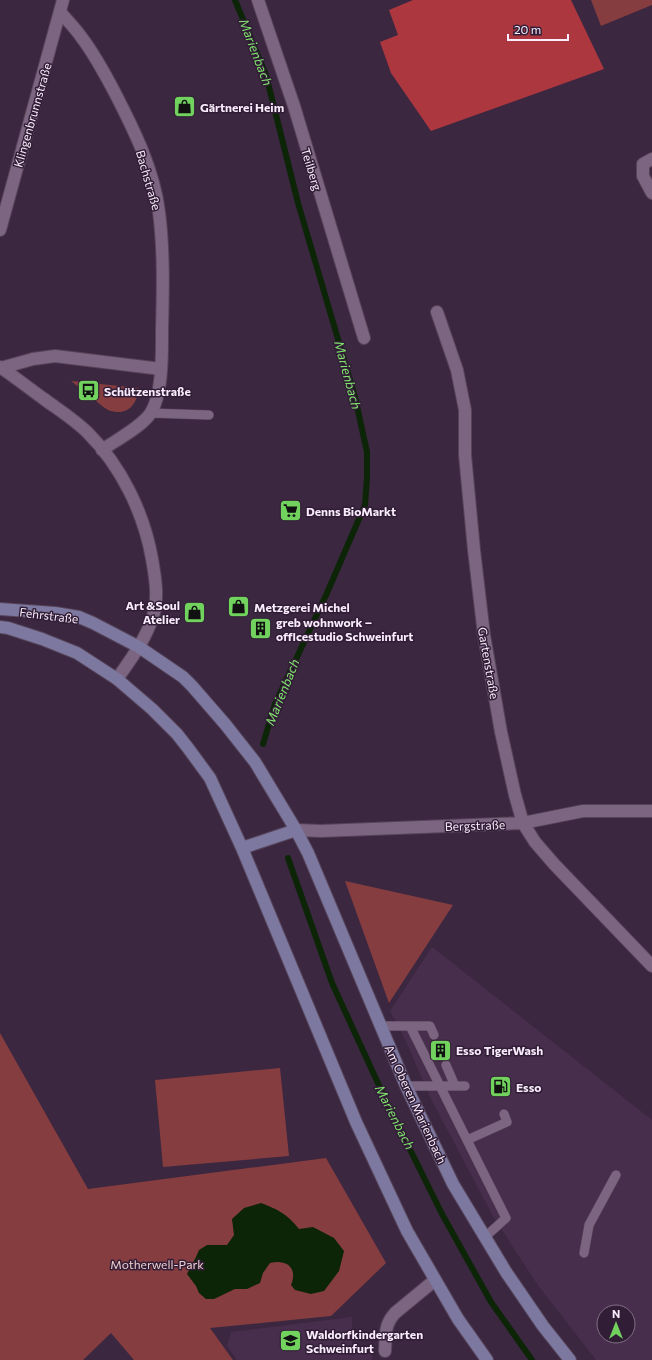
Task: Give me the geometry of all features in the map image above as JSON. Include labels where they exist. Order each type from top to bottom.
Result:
[{"type":"main road","name":"Fehrstraße","points":[[0,609],[55,613],[79,617],[93,622],[139,648]]},
{"type":"main road","name":"Fehrstraße","points":[[0,627],[8,628],[42,639],[77,653],[117,679]]},
{"type":"main road","name":"Am Oberen Marienbach","points":[[139,648],[183,677],[220,718],[255,762],[296,830],[308,853],[406,1086],[453,1184],[506,1272],[542,1326],[570,1360]]},
{"type":"main road","points":[[117,679],[152,709],[177,734],[210,778],[242,848],[356,1122],[407,1232],[458,1319],[487,1360]]},
{"type":"main road","points":[[242,848],[296,830]]},
{"type":"street","name":"Klingenbrunnstraße","points":[[0,230],[64,0]]},
{"type":"street","name":"Teilberg","points":[[258,0],[294,106],[364,338]]},
{"type":"street","name":"Bachstraße","points":[[61,13],[82,38],[100,65],[128,118],[145,158],[155,190],[159,211],[163,265],[161,369],[156,398],[150,413],[140,424],[102,450]]},
{"type":"street","points":[[647,161],[643,176],[652,193]]},
{"type":"street","name":"Gartenstraße","points":[[437,312],[457,370],[465,410],[465,454],[484,635],[501,732],[515,795],[524,823],[535,842],[554,864],[652,966]]},
{"type":"street","points":[[0,367],[33,359],[55,356],[161,369]]},
{"type":"street","points":[[0,367],[63,413],[87,433],[119,472],[132,497],[143,524],[151,551],[154,571],[156,603],[154,616],[139,648],[117,679]]},
{"type":"street","name":"Bergstraße","points":[[296,830],[321,831],[524,823],[583,811],[652,811]]},
{"type":"street","points":[[385,1351],[386,1331],[390,1319],[395,1313],[435,1280]]},
{"type":"lane","points":[[150,413],[209,415]]},
{"type":"lane","points":[[381,1026],[430,1026],[434,1035]]},
{"type":"lane","points":[[410,1026],[506,1218],[485,1237]]},
{"type":"lane","points":[[406,1086],[460,1086],[446,1064]]},
{"type":"lane","points":[[467,1140],[507,1122],[504,1114]]},
{"type":"lane","points":[[584,1254],[589,1225],[616,1175]]},
{"type":"shaded area","points":[[413,0],[571,0],[604,69],[431,131],[391,73],[380,42],[398,35],[389,10]]},
{"type":"shaded area","points":[[432,947],[652,1120],[652,1360],[596,1360],[537,1284],[493,1216],[430,1097],[405,1039],[390,1011]]},
{"type":"shaded area","points":[[261,1203],[282,1213],[299,1229],[313,1227],[334,1238],[344,1251],[339,1271],[324,1291],[311,1294],[295,1290],[291,1285],[293,1274],[290,1266],[281,1262],[270,1263],[263,1273],[260,1283],[247,1289],[235,1289],[214,1299],[206,1299],[199,1293],[196,1286],[187,1274],[199,1250],[207,1245],[227,1245],[234,1235],[232,1219],[244,1208]]},
{"type":"shaded area","name":"Waldorfkindergarten Schweinfurt","points":[[352,1317],[352,1353],[372,1354],[372,1360],[237,1360],[227,1346],[231,1332]]},
{"type":"green space","points":[[591,0],[652,0],[652,5],[601,26]]},
{"type":"green space","points":[[71,381],[139,388],[136,400],[130,408],[126,411],[115,412],[108,410],[95,400],[93,398],[96,394],[85,384],[81,389]]},
{"type":"green space","points":[[345,881],[453,905],[389,1003]]},
{"type":"green space","name":"Motherwell-Park","points":[[0,1033],[88,1189],[326,1158],[386,1263],[331,1316],[210,1328],[233,1360],[134,1360],[111,1333],[83,1360],[0,1360]]},
{"type":"green space","points":[[280,1068],[289,1156],[163,1167],[155,1080]]},
{"type":"waterway","name":"Marienbach","points":[[235,0],[266,75],[298,203],[355,397],[367,452],[365,505],[327,593],[275,704],[263,744]]},
{"type":"waterway","name":"Marienbach","points":[[288,858],[332,983],[388,1105],[442,1214],[491,1302],[532,1360]]},
{"type":"place","name":"Gärtnerei Heim","points":[[185,107]]},
{"type":"place","name":"Schützenstraße","points":[[88,391]]},
{"type":"place","name":"Denns BioMarkt","points":[[290,511]]},
{"type":"place","name":"Metzgerei Michel","points":[[238,607]]},
{"type":"place","name":"Art &Soul Atelier","points":[[195,612]]},
{"type":"place","name":"greb wohnwork – officestudio Schweinfurt","points":[[261,629]]},
{"type":"place","name":"Esso TigerWash","points":[[440,1050]]},
{"type":"place","name":"Esso","points":[[500,1087]]},
{"type":"place","name":"Waldorfkindergarten Schweinfurt","points":[[290,1341]]}]
